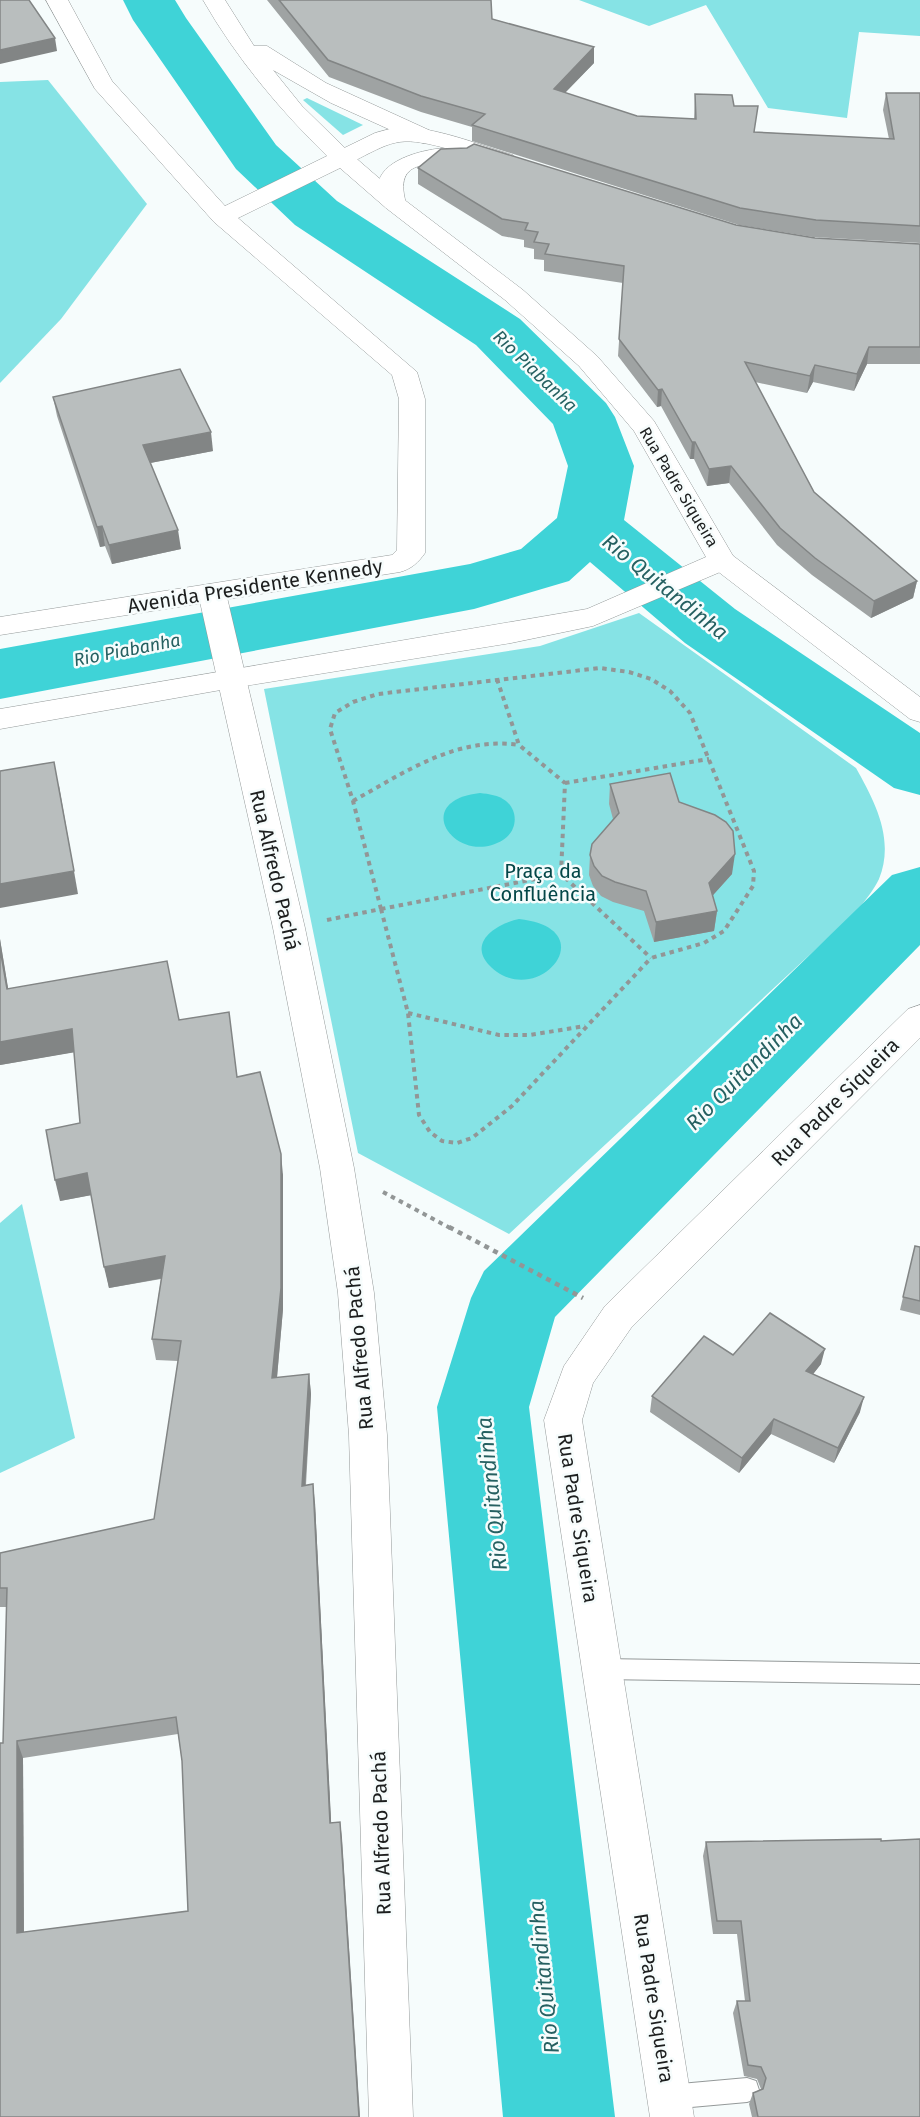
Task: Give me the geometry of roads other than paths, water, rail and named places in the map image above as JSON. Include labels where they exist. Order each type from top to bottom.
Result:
[{"type":"main road","points":[[57,0],[103,84],[222,217],[342,158],[398,134],[423,136]]},
{"type":"main road","name":"Rua Padre Siqueira","points":[[214,0],[233,33],[294,111],[342,158],[393,203],[514,295],[588,361],[645,427],[722,561],[920,712]]},
{"type":"main road","points":[[233,33],[307,83],[336,99],[423,136],[516,163],[451,155],[416,160],[400,169],[394,176],[391,189],[393,203]]},
{"type":"main road","name":"Avenida Presidente Kennedy","points":[[0,626],[214,598],[400,563],[411,554],[412,399],[404,372],[222,217]]},
{"type":"main road","points":[[0,719],[230,671],[511,633],[593,617],[722,561]]},
{"type":"main road","name":"Rua Alfredo Pachá","points":[[214,598],[289,928],[337,1168],[356,1293],[368,1435],[391,2117]]},
{"type":"main road","name":"Rua Padre Siqueira","points":[[671,2107],[563,1420],[577,1377],[618,1317],[920,1018]]},
{"type":"lane","points":[[602,1669],[920,1674]]},
{"type":"lane","points":[[671,2107],[747,2090]]},
{"type":"waterway","name":"Rio Piabanha","points":[[149,0],[160,20],[256,157],[316,213],[498,332],[583,417],[601,466],[589,526]]},
{"type":"waterway","name":"Rio Piabanha","points":[[0,674],[474,586],[545,565],[589,526]]},
{"type":"waterway","name":"Rio Quitandinha","points":[[589,526],[710,626],[920,769]]},
{"type":"waterway","name":"Rio Quitandinha","points":[[559,2117],[483,1407],[516,1298],[920,896]]},
{"type":"park label","name":"Praça da Confluência","points":[[543,882]]}]
